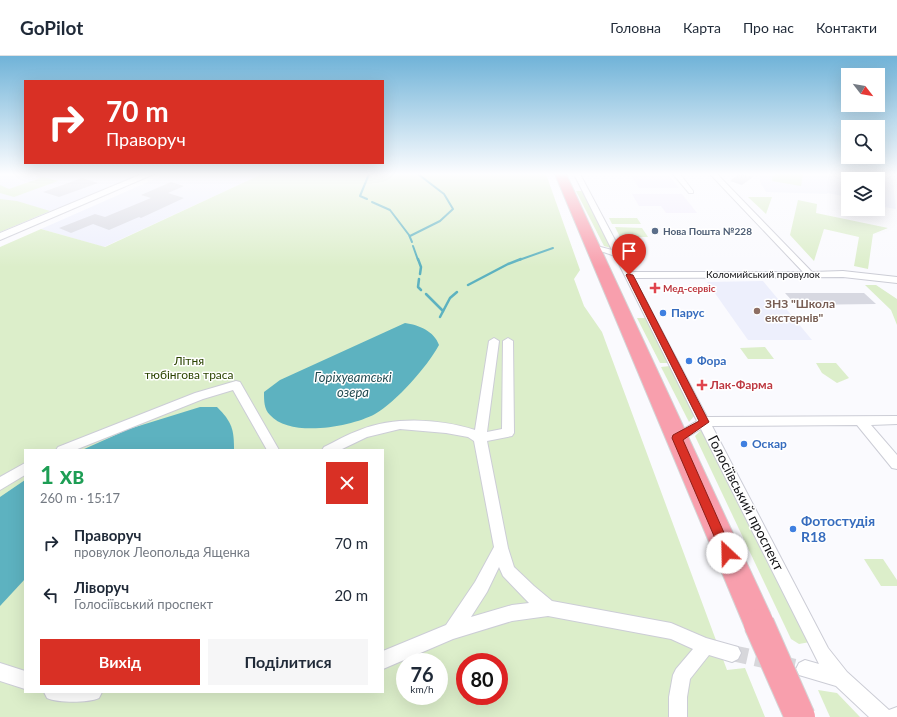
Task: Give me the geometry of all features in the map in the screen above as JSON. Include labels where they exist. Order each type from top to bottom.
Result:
[{"type":"highway","points":[[574,205],[800,717]]},
{"type":"street","points":[[0,237],[77,205]]},
{"type":"street","name":"Голосіївський проспект","points":[[592,205],[822,654],[841,678],[883,717]]},
{"type":"street","points":[[743,205],[810,274]]},
{"type":"street","points":[[593,247],[617,254]]},
{"type":"street","name":"Коломийський провулок","points":[[629,275],[849,274],[897,280]]},
{"type":"street","points":[[494,341],[480,438],[501,548],[508,571],[528,592],[548,608]]},
{"type":"street","points":[[330,449],[364,433],[400,425],[446,428],[471,433],[480,438],[508,433],[508,342]]},
{"type":"street","points":[[65,449],[199,396],[236,385],[272,449]]},
{"type":"street","points":[[860,420],[897,464]]},
{"type":"street","points":[[677,438],[704,422],[897,420]]},
{"type":"street","points":[[0,484],[24,469]]},
{"type":"street","points":[[452,631],[481,587],[501,548]]},
{"type":"street","points":[[384,660],[452,631],[512,613],[548,608],[671,632],[706,646],[732,653]]},
{"type":"street","points":[[678,717],[678,697],[682,675],[706,646]]},
{"type":"street","points":[[805,670],[841,678]]},
{"type":"street","points":[[0,672],[24,680]]},
{"type":"shaded area","points":[[0,205],[66,205],[0,232]]},
{"type":"shaded area","points":[[96,205],[195,205],[104,247],[41,229]]},
{"type":"shaded area","points":[[638,205],[691,205],[697,213],[666,213],[661,206]]},
{"type":"shaded area","points":[[885,205],[896,205],[896,209],[885,207]]},
{"type":"shaded area","name":"ЗНЗ \"Школа екстернів\"","points":[[763,281],[812,340],[748,340],[707,282]]},
{"type":"green space","points":[[0,205],[30,205],[50,211],[0,232]]},
{"type":"green space","name":"Літня тюбінгова траса","points":[[196,205],[557,205],[580,270],[574,279],[584,306],[602,332],[727,670],[745,668],[765,717],[0,717],[0,247],[41,229],[105,247]]},
{"type":"green space","points":[[583,205],[590,205],[611,248],[604,246]]},
{"type":"green space","points":[[756,205],[769,205],[766,214]]},
{"type":"green space","points":[[797,205],[817,205],[816,213],[888,228],[873,234],[868,269],[854,266],[859,237],[824,229],[814,261],[790,235]]},
{"type":"green space","points":[[609,218],[637,218],[641,224],[612,224]]},
{"type":"green space","points":[[615,227],[642,228],[648,237],[620,237]]},
{"type":"green space","points":[[865,285],[876,285],[897,299],[897,325],[891,310]]},
{"type":"green space","points":[[637,318],[647,318],[670,363],[660,363]]},
{"type":"green space","points":[[765,347],[774,359],[748,359],[740,348]]},
{"type":"green space","points":[[816,363],[836,363],[849,378],[837,383],[822,373]]},
{"type":"green space","points":[[670,366],[696,414],[689,422],[661,367]]},
{"type":"green space","points":[[703,428],[810,642],[799,644],[791,639],[695,436]]},
{"type":"green space","points":[[864,559],[883,559],[897,580],[897,586],[881,586]]},
{"type":"green space","points":[[818,690],[837,693],[860,717],[830,717]]},
{"type":"water","name":"Горіхуватські озера","points":[[405,323],[416,325],[430,332],[437,340],[439,345],[427,363],[401,393],[375,414],[364,419],[337,426],[306,428],[291,426],[279,422],[268,413],[265,405],[264,392],[280,380]]},
{"type":"water","points":[[200,407],[217,407],[226,417],[231,426],[233,431],[234,449],[84,449],[129,429]]},
{"type":"water","points":[[24,481],[24,580],[0,606],[0,497]]},
{"type":"building","points":[[134,205],[169,205],[141,218],[139,217],[109,230],[93,224],[71,233],[59,228],[95,214],[105,217]]},
{"type":"building","points":[[785,293],[864,293],[876,304],[796,305]]},
{"type":"waterway","points":[[378,205],[390,210],[409,235],[412,242]]},
{"type":"waterway","points":[[410,236],[440,221],[453,209],[451,205]]},
{"type":"waterway","points":[[413,246],[418,260]]},
{"type":"waterway","points":[[519,260],[553,248]]},
{"type":"waterway","points":[[418,259],[421,267],[420,274]]},
{"type":"waterway","points":[[468,285],[508,264],[521,259]]},
{"type":"waterway","points":[[419,279],[418,287],[421,290]]},
{"type":"waterway","points":[[440,317],[450,298],[457,292]]},
{"type":"waterway","points":[[426,294],[443,311]]},
{"type":"tunnel","points":[[732,653],[805,669]]},
{"type":"place","name":"Нова Пошта №228","points":[[655,231]]},
{"type":"place","name":"Мед-сервіс","points":[[655,288]]},
{"type":"place","name":"ЗНЗ \"Школа екстернів\"","points":[[757,311]]},
{"type":"place","name":"Парус","points":[[663,313]]},
{"type":"place","name":"Фора","points":[[689,361]]},
{"type":"place","name":"Лак-Фарма","points":[[702,385]]},
{"type":"place","name":"Оскар","points":[[744,444]]},
{"type":"place","name":"Фотостудія R18","points":[[793,529]]},
{"type":"route","points":[[629,275],[704,422],[677,438],[727,553]]}]
